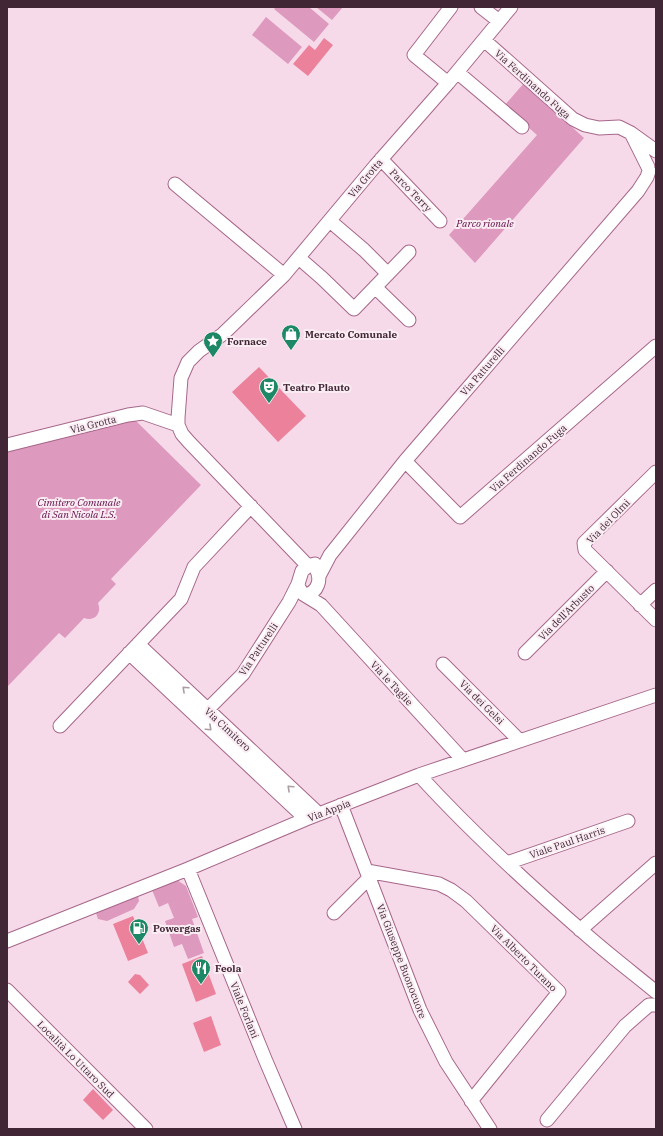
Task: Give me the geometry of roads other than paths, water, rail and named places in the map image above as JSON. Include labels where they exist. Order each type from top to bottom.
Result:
[{"type":"street","points":[[448,83],[414,55],[451,7]]},
{"type":"street","points":[[481,7],[499,21]]},
{"type":"street","name":"Via Grotta","points":[[7,445],[128,415],[143,413],[178,425],[179,387],[188,362],[199,351],[223,334],[284,275],[511,7]]},
{"type":"street","name":"Via Ferdinando Fuga","points":[[484,40],[573,120],[585,125],[599,128],[619,127],[631,133],[656,151]]},
{"type":"street","points":[[457,72],[522,127]]},
{"type":"street","points":[[631,133],[652,174]]},
{"type":"street","points":[[652,174],[652,158],[656,154]]},
{"type":"street","name":"Parco Terry","points":[[382,159],[440,221]]},
{"type":"street","name":"Via Patturelli","points":[[207,710],[243,674],[289,602],[330,555],[405,461],[638,191],[647,177],[652,174]]},
{"type":"street","points":[[176,184],[284,275]]},
{"type":"street","points":[[330,221],[364,250],[388,274]]},
{"type":"street","points":[[299,258],[354,309],[409,252]]},
{"type":"street","points":[[375,287],[409,320]]},
{"type":"street","name":"Via Ferdinando Fuga","points":[[405,461],[460,518],[656,346]]},
{"type":"street","points":[[178,425],[188,442],[291,548],[308,580]]},
{"type":"street","name":"Via dei Olmi","points":[[607,571],[585,550],[584,543],[656,472]]},
{"type":"street","points":[[60,726],[133,648],[182,599],[194,567],[251,506]]},
{"type":"street","points":[[607,571],[656,620]]},
{"type":"street","name":"Via dell'Arbusto","points":[[525,653],[607,571]]},
{"type":"street","name":"Via le Taglie","points":[[308,580],[321,606],[463,760]]},
{"type":"street","points":[[640,605],[656,590]]},
{"type":"street","name":"Via Cimitero","points":[[133,648],[207,710],[319,814]]},
{"type":"street","name":"Via Cimitero","points":[[133,648],[306,819]]},
{"type":"street","name":"Via dei Gelsi","points":[[443,664],[520,741]]},
{"type":"street","name":"Via Appia","points":[[7,941],[188,869],[306,819],[420,775],[656,695]]},
{"type":"street","points":[[420,775],[467,826],[580,930],[654,988]]},
{"type":"street","name":"Via Giuseppe Buonocuore","points":[[342,806],[420,1010],[446,1062],[490,1129]]},
{"type":"street","name":"Viale Paul Harris","points":[[507,863],[628,822]]},
{"type":"street","points":[[580,930],[656,863]]},
{"type":"street","name":"Viale Forlani","points":[[188,869],[262,1052],[295,1129]]},
{"type":"street","points":[[334,913],[368,874]]},
{"type":"street","name":"Via Alberto Turano","points":[[368,874],[439,884],[451,890],[466,901],[559,992],[471,1101]]},
{"type":"street","name":"Località Lo Uttaro Sud","points":[[7,990],[146,1129]]},
{"type":"street","points":[[547,1120],[625,1026],[649,1005],[656,1005]]},
{"type":"place","name":"Mercato Comunale","points":[[291,351]]},
{"type":"place","name":"Fornace","points":[[213,358]]},
{"type":"place","name":"Teatro Plauto","points":[[269,404]]},
{"type":"place","name":"Powergas","points":[[139,945]]},
{"type":"place","name":"Feola","points":[[201,985]]},
{"type":"park label","name":"Parco rionale","points":[[485,223]]},
{"type":"park label","name":"Cimitero Comunale di San Nicola L.S.","points":[[79,508]]}]
